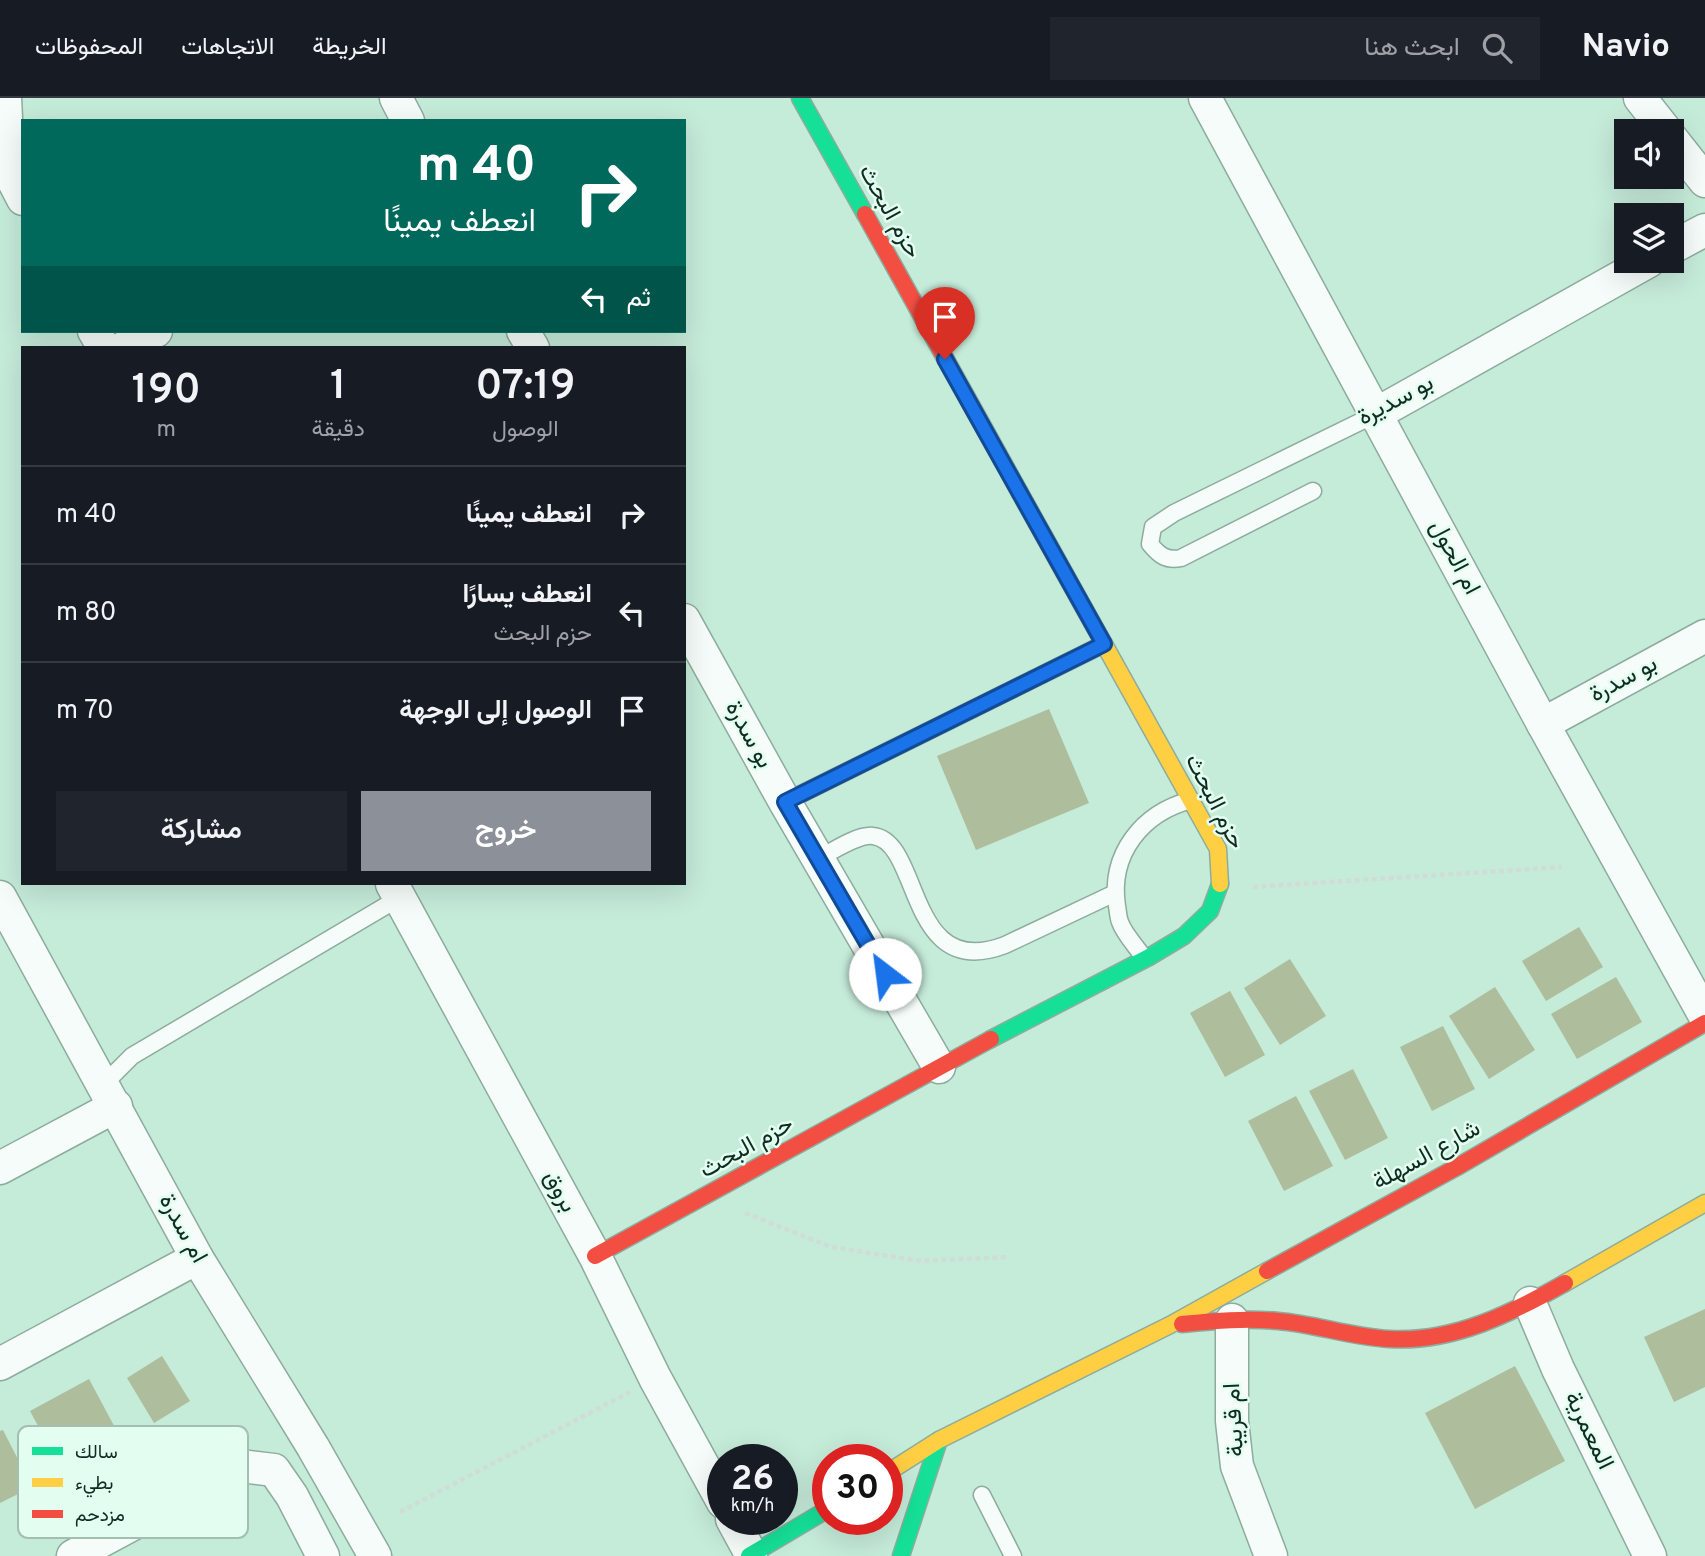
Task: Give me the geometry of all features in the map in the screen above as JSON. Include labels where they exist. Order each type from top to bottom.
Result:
[{"type":"street","points":[[5,98],[6,136],[12,181]]},
{"type":"street","points":[[396,98],[407,119]]},
{"type":"street","name":"حزم البحث","points":[[595,1256],[1144,958],[1193,928],[1214,904],[1220,889],[1222,869],[1218,849],[800,98]]},
{"type":"street","name":"ام الحول","points":[[1205,98],[1543,724],[1705,1016]]},
{"type":"street","points":[[1640,98],[1657,119]]},
{"type":"street","points":[[1684,154],[1705,181]]},
{"type":"street","points":[[1684,241],[1705,230]]},
{"type":"street","name":"بو سديرة","points":[[1376,414],[1628,273]]},
{"type":"street","points":[[127,346],[152,333]]},
{"type":"street","name":"بو سدرة","points":[[686,624],[785,802],[939,1067]]},
{"type":"street","name":"بو سدرة","points":[[1543,724],[1705,636]]},
{"type":"street","name":"بروق","points":[[396,891],[595,1256],[655,1378],[707,1473]]},
{"type":"street","name":"ام سدرة","points":[[0,897],[197,1258],[313,1447],[375,1556]]},
{"type":"street","name":"شارع السهلة","points":[[903,1463],[939,1440],[1014,1401],[1170,1325],[1457,1167],[1705,1023]]},
{"type":"street","points":[[0,1168],[110,1095]]},
{"type":"street","name":"شارع السهلة","points":[[1170,1325],[1232,1320],[1279,1321],[1389,1339],[1418,1338],[1470,1329],[1530,1303],[1705,1203]]},
{"type":"street","points":[[0,1364],[197,1258]]},
{"type":"street","name":"المعمرية","points":[[1530,1303],[1558,1369],[1650,1556]]},
{"type":"street","name":"ام قريبة","points":[[1232,1320],[1232,1421],[1237,1466],[1271,1556]]},
{"type":"street","points":[[901,1556],[939,1440]]},
{"type":"street","points":[[248,1467],[274,1470],[313,1447]]},
{"type":"street","points":[[274,1470],[292,1496],[323,1556]]},
{"type":"street","points":[[740,1535],[750,1555],[812,1518]]},
{"type":"street","points":[[73,1556],[107,1538]]},
{"type":"lane","name":"بو سديرة","points":[[1313,491],[1181,558],[1161,556],[1150,544],[1153,527],[1174,513],[1376,414]]},
{"type":"lane","points":[[785,802],[1104,644]]},
{"type":"lane","points":[[1144,958],[1119,922],[1115,893],[1119,865],[1130,841],[1148,820],[1171,805],[1191,800]]},
{"type":"lane","points":[[818,859],[862,836],[873,835],[883,839],[896,855],[930,926],[948,943],[972,951],[989,951],[1005,945],[1115,893]]},
{"type":"lane","points":[[110,1095],[132,1056],[396,891]]},
{"type":"lane","points":[[982,1495],[1013,1556]]},
{"type":"path","points":[[1220,889],[1562,867]]},
{"type":"path","points":[[707,1197],[831,1247],[921,1261],[1009,1257]]},
{"type":"path","points":[[400,1512],[655,1378]]},
{"type":"building","points":[[1049,709],[1089,803],[976,850],[937,756]]},
{"type":"building","points":[[1579,927],[1603,967],[1546,1001],[1522,961]]},
{"type":"building","points":[[1290,959],[1326,1016],[1280,1045],[1244,988]]},
{"type":"building","points":[[1616,977],[1642,1022],[1577,1059],[1551,1014]]},
{"type":"building","points":[[1495,987],[1535,1050],[1489,1079],[1449,1016]]},
{"type":"building","points":[[1230,991],[1265,1055],[1225,1077],[1190,1013]]},
{"type":"building","points":[[1443,1026],[1475,1089],[1432,1111],[1400,1047]]},
{"type":"building","points":[[1353,1069],[1388,1138],[1345,1160],[1309,1091]]},
{"type":"building","points":[[1296,1096],[1333,1166],[1284,1191],[1248,1121]]},
{"type":"building","points":[[1705,1309],[1705,1387],[1674,1402],[1644,1337]]},
{"type":"building","points":[[162,1356],[190,1401],[154,1423],[127,1378]]},
{"type":"building","points":[[1515,1366],[1565,1461],[1475,1509],[1425,1413]]},
{"type":"building","points":[[89,1379],[114,1426],[38,1426],[30,1411]]},
{"type":"building","points":[[3,1430],[18,1459],[18,1494],[0,1503],[0,1431]]},
{"type":"traffic: fast","points":[[800,98],[865,214]]},
{"type":"traffic: fast","points":[[991,1039],[1184,936],[1210,911],[1220,884]]},
{"type":"traffic: fast","points":[[901,1556],[939,1440]]},
{"type":"traffic: fast","points":[[749,1556],[812,1519]]},
{"type":"traffic: slow","points":[[1020,493],[1218,849],[1220,884]]},
{"type":"traffic: slow","points":[[1565,1283],[1705,1203]]},
{"type":"traffic: slow","points":[[903,1463],[939,1440],[1170,1325],[1267,1271]]},
{"type":"traffic: jam","points":[[865,214],[1020,493]]},
{"type":"traffic: jam","points":[[1267,1271],[1457,1167],[1705,1023]]},
{"type":"traffic: jam","points":[[595,1256],[991,1039]]},
{"type":"traffic: jam","points":[[1182,1324],[1266,1320],[1375,1338],[1413,1339],[1481,1324],[1565,1283]]},
{"type":"route","points":[[885,974],[785,802],[1104,644],[945,359]]}]
